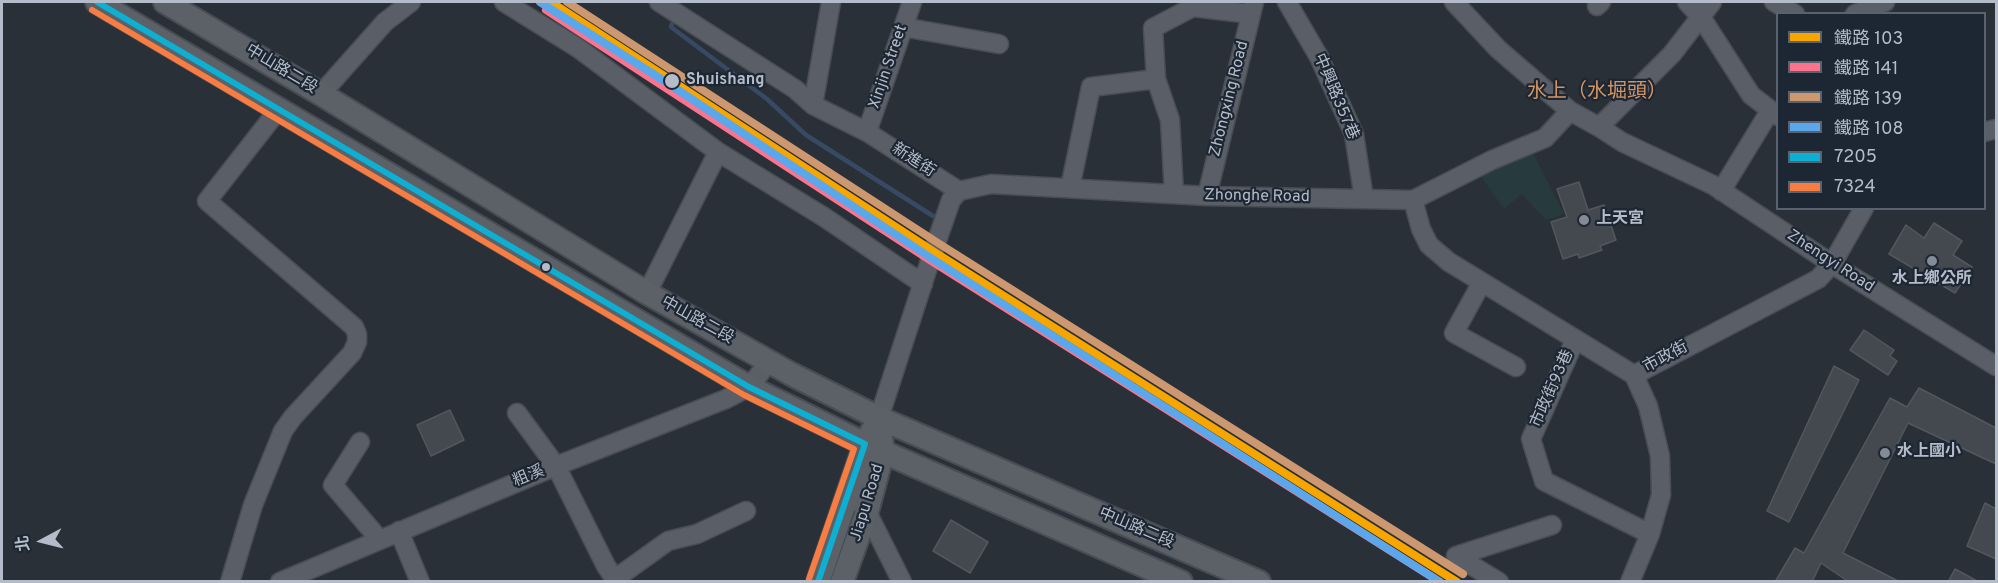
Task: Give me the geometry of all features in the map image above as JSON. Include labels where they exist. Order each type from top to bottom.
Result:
[{"type":"main road","name":"中山路二段","points":[[97,2],[749,387],[874,448],[1181,582]]},
{"type":"main road","name":"中山路二段","points":[[165,2],[321,94],[647,293],[770,362],[879,418],[1259,582]]},
{"type":"main road","points":[[303,123],[321,94]]},
{"type":"main road","name":"Jiapu Road","points":[[842,582],[867,512],[879,418]]},
{"type":"main road","name":"Jiapu Road","points":[[818,582],[851,489],[874,448]]},
{"type":"street","points":[[321,94],[385,22],[411,2]]},
{"type":"street","points":[[504,2],[578,48],[718,152],[824,217],[923,284]]},
{"type":"street","name":"新進街","points":[[659,2],[795,89],[813,105],[867,132],[959,191]]},
{"type":"street","points":[[813,105],[831,2]]},
{"type":"street","name":"Xinjin Street","points":[[867,132],[912,2]]},
{"type":"street","name":"中興路357巷","points":[[1287,2],[1319,57],[1354,134],[1364,199]]},
{"type":"street","points":[[1457,2],[1498,49],[1569,111],[1599,127],[1672,54],[1712,2]]},
{"type":"street","points":[[1687,2],[1701,17],[1751,95],[1774,114],[1721,190]]},
{"type":"street","points":[[1774,2],[1792,12]]},
{"type":"street","points":[[1861,12],[1885,2]]},
{"type":"street","points":[[1174,194],[1170,120],[1156,79],[1153,28],[1192,4],[1252,8]]},
{"type":"street","name":"Zhongxing Road","points":[[1207,196],[1252,8]]},
{"type":"street","points":[[903,27],[999,44]]},
{"type":"street","points":[[1070,188],[1090,87],[1156,79]]},
{"type":"street","points":[[230,582],[253,505],[283,431],[352,353],[357,342],[354,327],[207,201],[279,109]]},
{"type":"street","name":"Zhonghe Road","points":[[959,191],[991,184],[1207,196],[1413,200],[1492,160],[1545,138],[1569,111]]},
{"type":"street","name":"Zhengyi Road","points":[[1599,127],[1622,141],[1721,190],[1832,264],[1996,366]]},
{"type":"street","points":[[647,293],[718,152]]},
{"type":"street","points":[[879,418],[951,200],[959,191]]},
{"type":"street","name":"市政街","points":[[1413,200],[1421,229],[1429,245],[1449,262],[1634,375],[1818,279],[1832,264],[1863,210]]},
{"type":"street","points":[[1482,282],[1454,333],[1516,367]]},
{"type":"street","name":"市政街93巷","points":[[1575,340],[1531,438],[1544,481],[1650,534]]},
{"type":"street","name":"粗溪","points":[[280,582],[556,466],[726,399],[749,387],[770,362]]},
{"type":"street","points":[[1630,582],[1650,534],[1660,495],[1660,456],[1648,406],[1634,375]]},
{"type":"street","points":[[517,412],[556,466],[606,566],[616,580],[668,541],[698,534],[746,511]]},
{"type":"street","points":[[360,442],[333,484],[379,539]]},
{"type":"street","points":[[851,489],[867,512],[902,582]]},
{"type":"street","points":[[1499,582],[1456,556],[1552,525]]},
{"type":"street","points":[[399,531],[420,582]]},
{"type":"green space","points":[[1531,149],[1564,214],[1546,220],[1522,194],[1504,209],[1477,171]]},
{"type":"building","name":"上天宮","points":[[1579,182],[1588,210],[1604,205],[1616,240],[1600,246],[1602,250],[1579,258],[1578,254],[1563,259],[1551,222],[1567,217],[1557,189]]},
{"type":"building","name":"水上鄉公所","points":[[1934,223],[1962,241],[1953,255],[1972,267],[1955,293],[1889,254],[1906,225],[1924,238]]},
{"type":"building","points":[[1864,330],[1894,350],[1890,356],[1897,361],[1888,375],[1850,350]]},
{"type":"building","points":[[1834,366],[1859,380],[1789,522],[1767,511]]},
{"type":"building","points":[[1919,388],[1996,428],[1996,464],[1908,423],[1843,553],[1900,582],[1849,582],[1821,563],[1812,582],[1775,582],[1795,548],[1804,553],[1890,398],[1907,407]]},
{"type":"building","points":[[450,410],[464,440],[431,456],[417,425]]},
{"type":"building","points":[[1985,503],[1996,509],[1996,559],[1967,546]]},
{"type":"building","points":[[951,520],[988,542],[970,573],[933,551]]},
{"type":"building","points":[[1955,569],[1979,582],[1948,582]]},
{"type":"waterway","points":[[672,24],[671,27],[767,99],[806,135],[933,216]]},
{"type":"rail line","name":"108","points":[[540,2],[669,84],[931,258],[1440,582]]},
{"type":"rail line","name":"103","points":[[551,2],[933,251],[1457,582]]},
{"type":"rail line","name":"139","points":[[567,2],[938,243],[1463,574]]},
{"type":"rail line","name":"141","points":[[546,10],[928,259],[1440,582]]},
{"type":"transit line","name":"7205","points":[[97,2],[749,387],[865,444],[818,582]]},
{"type":"transit line","name":"7324","points":[[92,10],[744,395],[854,449],[809,579]]},
{"type":"place","name":"Shuishang","points":[[672,81]]},
{"type":"place","name":"上天宮","points":[[1584,220]]},
{"type":"place","name":"水上鄉公所","points":[[1932,261]]},
{"type":"place","name":"水上國小","points":[[1885,453]]},
{"type":"district","name":"水上（水堀頭）","points":[[1597,93]]}]
